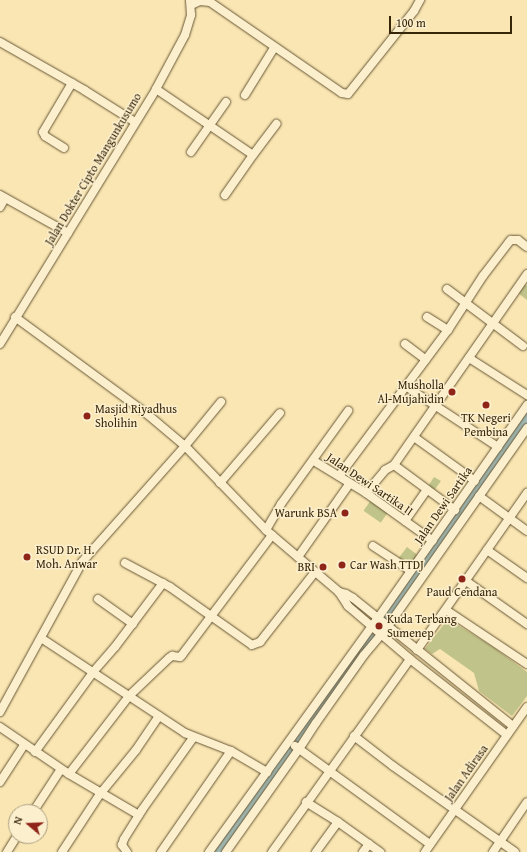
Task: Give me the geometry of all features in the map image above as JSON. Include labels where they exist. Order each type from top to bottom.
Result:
[{"type":"street","points":[[191,3],[200,1],[210,2],[274,48],[342,93],[348,94],[414,11],[420,0]]},
{"type":"street","name":"Jalan Dokter Cipto Mangunkusumo","points":[[0,344],[15,317],[156,89],[185,35],[191,15],[191,3]]},
{"type":"street","points":[[0,42],[72,83],[135,122]]},
{"type":"street","points":[[245,95],[274,48]]},
{"type":"street","points":[[64,148],[45,136],[43,132],[72,83]]},
{"type":"street","points":[[156,89],[252,155]]},
{"type":"street","points":[[191,152],[209,124],[226,102]]},
{"type":"street","points":[[225,196],[252,155],[276,124]]},
{"type":"street","points":[[0,207],[2,197],[68,233]]},
{"type":"street","points":[[339,476],[407,387],[484,276],[511,240],[518,240],[527,248]]},
{"type":"street","points":[[366,493],[385,470],[394,465],[494,324],[527,274]]},
{"type":"street","points":[[446,289],[526,345]]},
{"type":"street","points":[[15,317],[147,414],[185,446],[269,532],[339,592],[348,606],[410,659],[507,735]]},
{"type":"street","points":[[427,317],[448,330]]},
{"type":"street","points":[[405,344],[426,360]]},
{"type":"street","points":[[469,358],[527,395]]},
{"type":"street","points":[[407,387],[498,447]]},
{"type":"street","points":[[0,712],[82,562],[185,446],[221,402]]},
{"type":"street","name":"Jalan Dewi Sartika","points":[[210,852],[267,772],[290,743],[455,510],[527,405]]},
{"type":"street","points":[[69,774],[129,696],[168,658],[172,656],[180,657],[182,655],[269,532],[281,504],[348,411]]},
{"type":"street","points":[[220,483],[280,413]]},
{"type":"street","points":[[226,852],[299,749],[316,722],[380,634],[388,626],[479,496],[525,434],[512,428]]},
{"type":"street","points":[[414,437],[475,481]]},
{"type":"street","name":"Jalan Dewi Sartika II","points":[[314,460],[366,493],[433,541]]},
{"type":"street","points":[[394,465],[455,510]]},
{"type":"street","points":[[298,557],[350,483]]},
{"type":"street","points":[[405,521],[428,490]]},
{"type":"street","points":[[416,650],[446,610],[527,493]]},
{"type":"street","points":[[479,496],[527,531]]},
{"type":"street","points":[[373,546],[411,572]]},
{"type":"street","points":[[487,550],[527,578]]},
{"type":"street","points":[[125,563],[163,583],[249,644],[256,644],[315,572]]},
{"type":"street","points":[[466,581],[527,624]]},
{"type":"street","points":[[35,752],[94,671],[133,624],[163,583]]},
{"type":"street","points":[[339,592],[353,598],[416,650],[513,726]]},
{"type":"street","points":[[98,599],[133,624]]},
{"type":"street","points":[[446,610],[527,664]]},
{"type":"street","points":[[41,638],[94,671],[129,696],[194,738],[231,751],[267,772]]},
{"type":"street","points":[[272,852],[328,771],[410,659]]},
{"type":"street","name":"Jalan Adirasa","points":[[425,852],[527,707]]},
{"type":"street","points":[[62,852],[100,794],[136,750],[159,716]]},
{"type":"street","points":[[0,727],[24,745],[100,794],[138,815]]},
{"type":"street","points":[[354,736],[515,852]]},
{"type":"street","points":[[127,852],[122,845],[138,815],[194,738]]},
{"type":"street","points":[[290,743],[430,844]]},
{"type":"street","points":[[0,782],[24,745]]},
{"type":"street","points":[[161,852],[231,751]]},
{"type":"street","points":[[38,804],[61,769]]},
{"type":"street","points":[[306,802],[338,822],[380,852]]},
{"type":"street","points":[[493,852],[527,802]]},
{"type":"street","points":[[316,852],[338,822]]},
{"type":"street","points":[[363,852],[369,844]]},
{"type":"green space","points":[[524,284],[527,286],[527,300],[518,293]]},
{"type":"green space","points":[[434,477],[441,481],[433,492],[427,488]]},
{"type":"green space","points":[[371,500],[388,512],[381,523],[364,511]]},
{"type":"green space","points":[[407,547],[419,556],[409,569],[397,560]]},
{"type":"green space","points":[[448,619],[493,647],[527,672],[527,696],[512,716],[479,691],[474,673],[440,649],[432,654],[425,649]]},
{"type":"waterway","points":[[386,619],[527,416]]},
{"type":"waterway","points":[[218,852],[374,634]]},
{"type":"place","name":"Musholla Al-Mujahidin","points":[[452,392]]},
{"type":"place","name":"TK Negeri Pembina","points":[[486,405]]},
{"type":"place","name":"Masjid Riyadhus Sholihin","points":[[87,416]]},
{"type":"place","name":"Warunk BSA","points":[[345,513]]},
{"type":"place","name":"RSUD Dr. H. Moh. Anwar","points":[[27,557]]},
{"type":"place","name":"Car Wash TTDJ","points":[[342,565]]},
{"type":"place","name":"BRI","points":[[323,567]]},
{"type":"place","name":"Paud Cendana","points":[[462,579]]},
{"type":"place","name":"Kuda Terbang Sumenep","points":[[379,626]]}]
